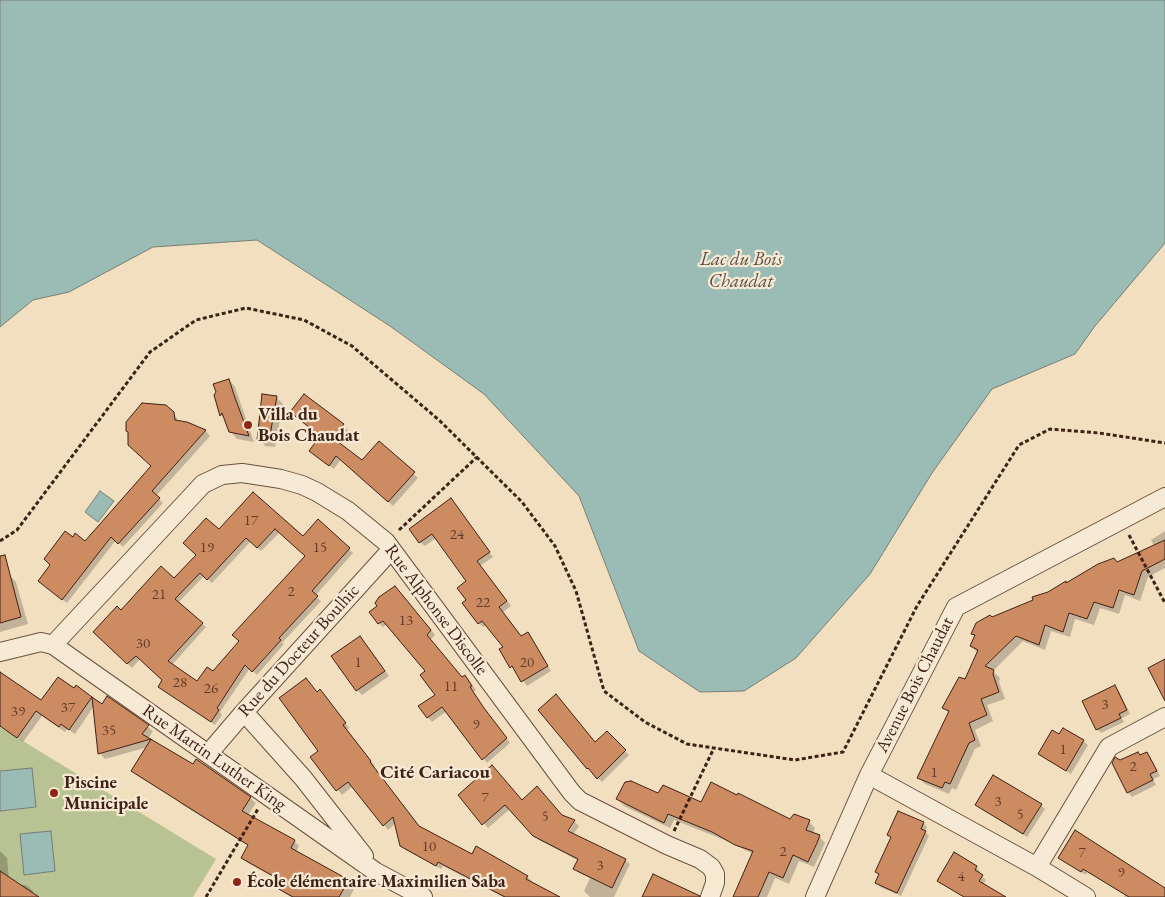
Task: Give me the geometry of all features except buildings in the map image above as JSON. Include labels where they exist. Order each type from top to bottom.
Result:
[{"type":"street","name":"Rue Alphonse Discolle","points":[[53,645],[203,484],[222,475],[242,473],[281,479],[302,485],[348,511],[388,546],[572,793],[580,801],[592,808],[700,859],[711,867],[715,874],[715,883],[710,897]]},
{"type":"street","name":"Avenue Bois Chaudat","points":[[815,897],[869,775],[956,607],[1165,497]]},
{"type":"street","name":"Rue du Docteur Boulhic","points":[[209,753],[388,546]]},
{"type":"street","points":[[0,652],[41,642],[53,645]]},
{"type":"street","name":"Rue Martin Luther King","points":[[53,645],[376,872],[423,897]]},
{"type":"street","points":[[244,712],[303,778],[376,872]]},
{"type":"street","points":[[1037,867],[1109,747],[1165,717]]},
{"type":"street","points":[[869,775],[1037,867],[1086,897]]},
{"type":"path","points":[[0,541],[17,530],[150,352],[196,320],[246,308],[304,320],[352,346],[439,420],[522,502],[555,546],[576,591],[604,691],[644,722],[687,744],[794,760],[843,752],[917,606],[1019,445],[1050,428],[1099,432],[1165,443]]},
{"type":"path","points":[[388,546],[477,457]]},
{"type":"path","points":[[1120,519],[1165,603]]},
{"type":"path","points":[[667,845],[714,748]]},
{"type":"path","points":[[206,897],[267,794]]},
{"type":"green space","name":"Piscine Municipale","points":[[0,727],[216,859],[193,897],[0,897]]},
{"type":"water","name":"Lac du Bois Chaudat","points":[[0,0],[1165,0],[1165,243],[1095,326],[1075,354],[992,389],[932,473],[870,574],[796,658],[744,691],[700,692],[639,651],[579,496],[484,394],[390,326],[257,240],[153,247],[69,292],[33,300],[0,327]]},
{"type":"water","points":[[100,491],[114,501],[98,522],[85,512]]},
{"type":"water","points":[[32,768],[36,807],[0,811],[0,771]]},
{"type":"water","points":[[51,831],[55,871],[24,875],[20,834]]},
{"type":"place","name":"Villa du Bois Chaudat","points":[[248,425]]},
{"type":"place","name":"Piscine Municipale","points":[[54,793]]},
{"type":"place","name":"École élémentaire Maximilien Saba","points":[[237,882]]},
{"type":"district","name":"Cité Cariacou","points":[[435,773]]}]
